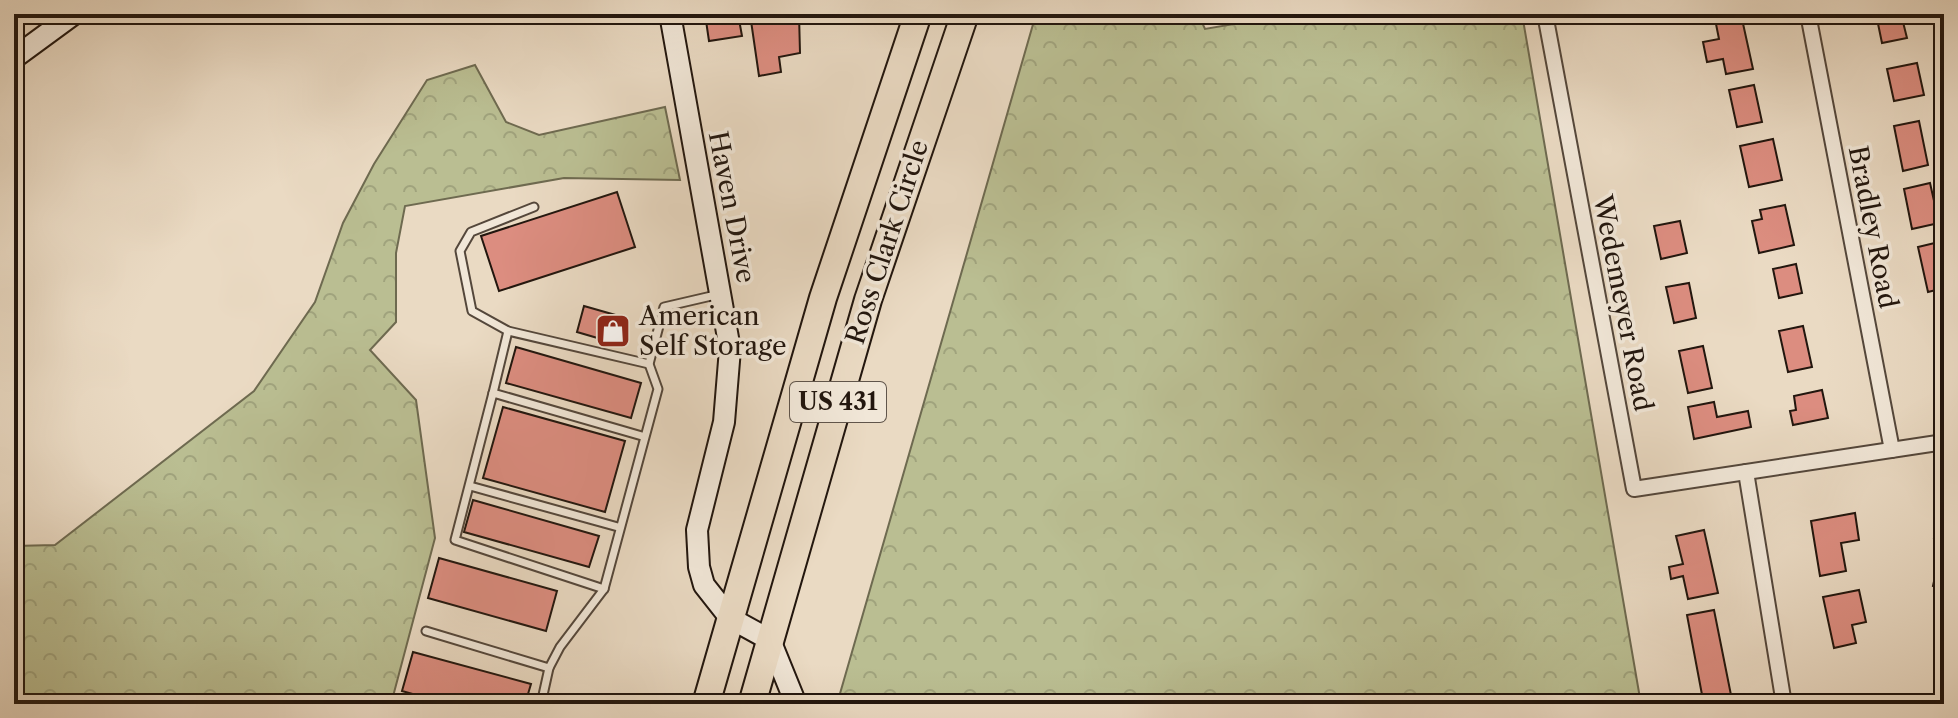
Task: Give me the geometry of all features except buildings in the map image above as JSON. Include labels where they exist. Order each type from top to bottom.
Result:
[{"type":"highway","name":"Ross Clark Circle","points":[[706,704],[823,298],[918,14]]},
{"type":"highway","name":"Ross Clark Circle","points":[[752,704],[868,300],[965,14]]},
{"type":"street","points":[[14,58],[74,14]]},
{"type":"street","name":"Haven Drive","points":[[670,14],[730,349],[729,391],[696,547],[704,585],[730,618],[770,640]]},
{"type":"street","name":"Wedemeyer Road","points":[[1545,14],[1634,489],[1746,472]]},
{"type":"street","name":"Bradley Road","points":[[1808,14],[1892,450]]},
{"type":"street","points":[[1784,704],[1746,472],[1944,442]]},
{"type":"street","points":[[770,640],[796,704]]},
{"type":"lane","points":[[534,207],[471,232],[460,251],[472,311],[508,331],[649,364]]},
{"type":"lane","points":[[541,704],[549,668],[604,589],[642,436],[658,389],[649,364],[664,307],[722,293]]},
{"type":"lane","points":[[508,331],[455,540],[604,589]]},
{"type":"lane","points":[[493,393],[642,436]]},
{"type":"lane","points":[[470,486],[618,527]]},
{"type":"lane","points":[[426,631],[549,668]]},
{"type":"green space","points":[[1036,14],[1198,14],[1205,29],[1293,14],[1522,14],[1641,704],[837,704]]},
{"type":"green space","points":[[475,65],[506,122],[539,135],[665,107],[680,180],[564,178],[405,206],[396,253],[396,322],[370,350],[416,400],[435,538],[391,704],[14,704],[14,546],[55,545],[254,391],[315,302],[343,223],[374,164],[427,80]]},
{"type":"place","name":"American Self Storage","points":[[613,331]]}]
